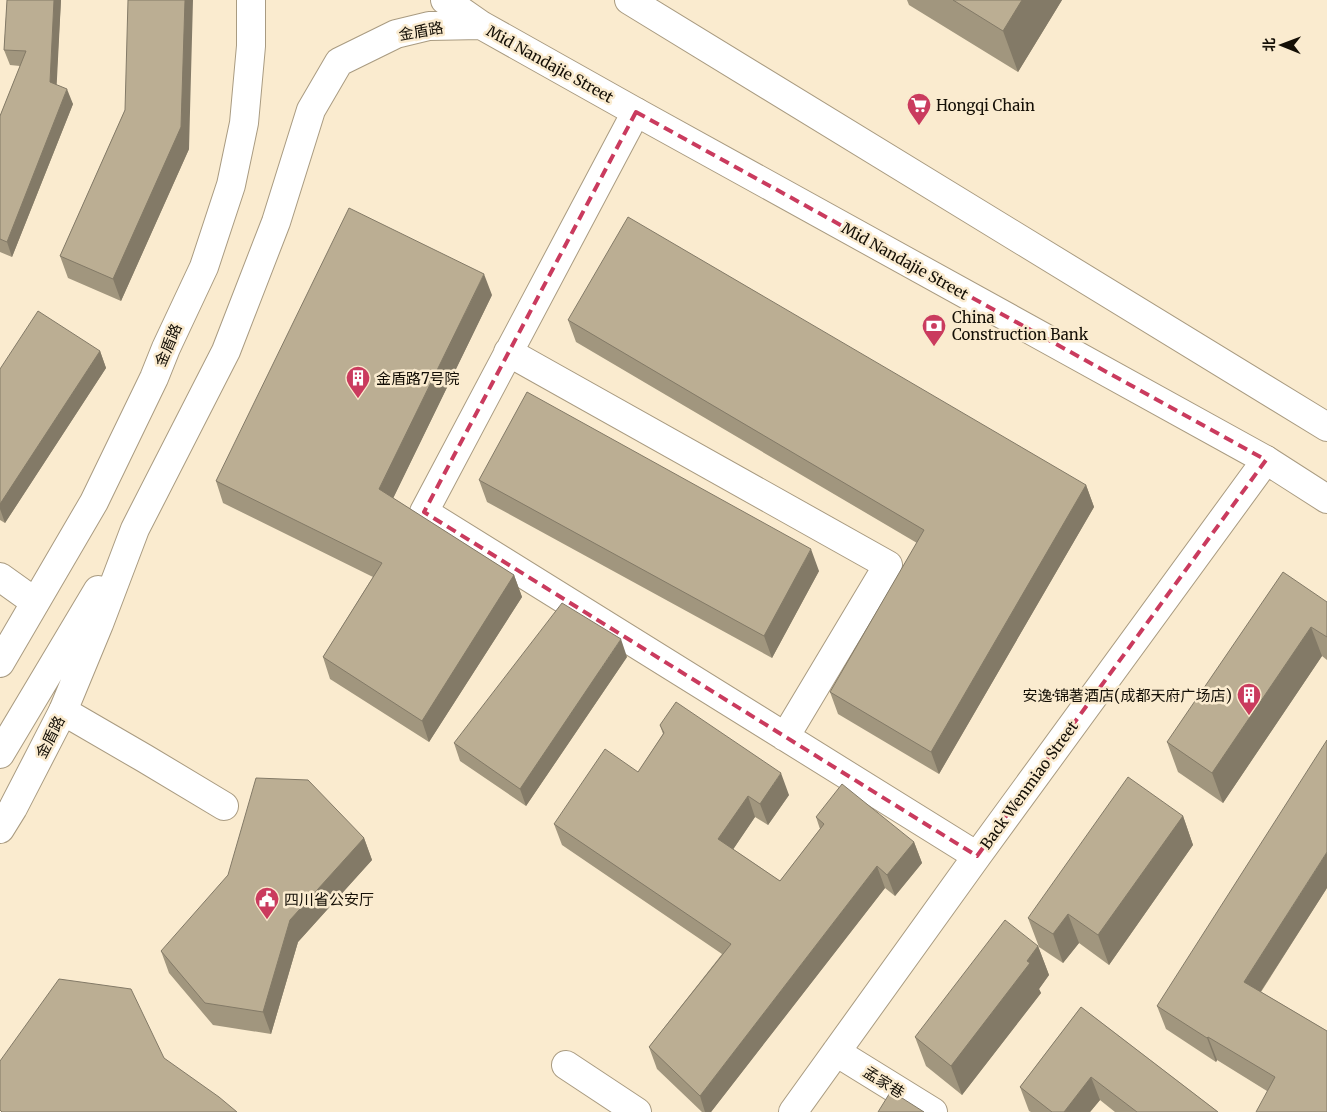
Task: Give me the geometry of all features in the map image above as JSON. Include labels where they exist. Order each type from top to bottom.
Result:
[{"type":"main road","name":"金盾路","points":[[0,662],[94,502],[154,378],[204,267],[231,185],[244,123],[251,46],[251,0]]},
{"type":"main road","name":"Mid Nandajie Street","points":[[446,0],[481,25],[1266,460],[1327,499]]},
{"type":"main road","points":[[629,0],[1327,427]]},
{"type":"main road","name":"金盾路","points":[[0,754],[135,529],[226,351],[276,222],[311,110],[339,62],[396,34],[430,26],[481,25]]},
{"type":"main road","points":[[636,112],[424,512],[977,856]]},
{"type":"main road","points":[[508,352],[888,565],[785,737]]},
{"type":"main road","name":"Back Wenmiao Street","points":[[793,1112],[1266,460]]},
{"type":"main road","name":"金盾路","points":[[0,829],[13,808],[63,711],[100,624],[135,529]]},
{"type":"main road","points":[[0,577],[36,602]]},
{"type":"main road","points":[[63,711],[224,806]]},
{"type":"main road","name":"孟家巷","points":[[836,1052],[933,1112]]},
{"type":"main road","points":[[566,1065],[637,1112]]},
{"type":"highlighted area","points":[[636,112],[1266,460],[977,856],[424,512]]},
{"type":"building","points":[[7,0],[54,0],[50,82],[67,89],[7,242],[0,239],[0,116],[26,51],[4,50]]},
{"type":"building","points":[[128,0],[185,0],[181,127],[113,279],[60,256],[125,110]]},
{"type":"building","points":[[953,0],[1022,0],[1003,31]]},
{"type":"building","points":[[349,208],[484,274],[379,489],[514,575],[422,721],[323,657],[382,563],[216,481]]},
{"type":"building","points":[[628,217],[1086,485],[931,752],[830,692],[924,530],[568,320]]},
{"type":"building","points":[[38,311],[100,351],[0,504],[0,369]]},
{"type":"building","points":[[527,392],[811,549],[764,636],[479,480]]},
{"type":"building","points":[[1283,572],[1327,602],[1327,637],[1311,627],[1212,773],[1167,742]]},
{"type":"building","points":[[562,603],[621,639],[520,789],[454,743]]},
{"type":"building","points":[[676,702],[781,773],[760,804],[748,796],[718,839],[780,881],[824,824],[816,817],[842,784],[914,842],[887,875],[877,866],[700,1096],[649,1047],[731,944],[554,824],[605,749],[638,772],[664,733],[660,725]]},
{"type":"building","points":[[1327,740],[1327,852],[1244,982],[1327,1031],[1327,1112],[1256,1112],[1275,1077],[1207,1038],[1157,1006]]},
{"type":"building","points":[[1128,777],[1183,816],[1098,935],[1068,914],[1053,934],[1028,918]]},
{"type":"building","name":"四川省公安厅","points":[[256,778],[308,780],[364,838],[290,920],[263,1012],[205,1003],[161,951],[228,875]]},
{"type":"building","points":[[1005,920],[1038,946],[1027,961],[1030,963],[951,1066],[915,1037]]},
{"type":"building","points":[[59,979],[131,989],[164,1058],[237,1112],[2,1112],[0,1110],[0,1061]]},
{"type":"building","points":[[1081,1007],[1218,1112],[1137,1112],[1091,1077],[1064,1112],[1052,1112],[1020,1087]]},
{"type":"building","points":[[891,1091],[924,1112],[878,1112]]},
{"type":"place","name":"Hongqi Chain","points":[[919,126]]},
{"type":"place","name":"China Construction Bank","points":[[934,347]]},
{"type":"place","name":"金盾路7号院","points":[[358,399]]},
{"type":"place","name":"安逸·锦著酒店(成都天府广场店)","points":[[1249,716]]},
{"type":"place","name":"四川省公安厅","points":[[267,920]]}]
